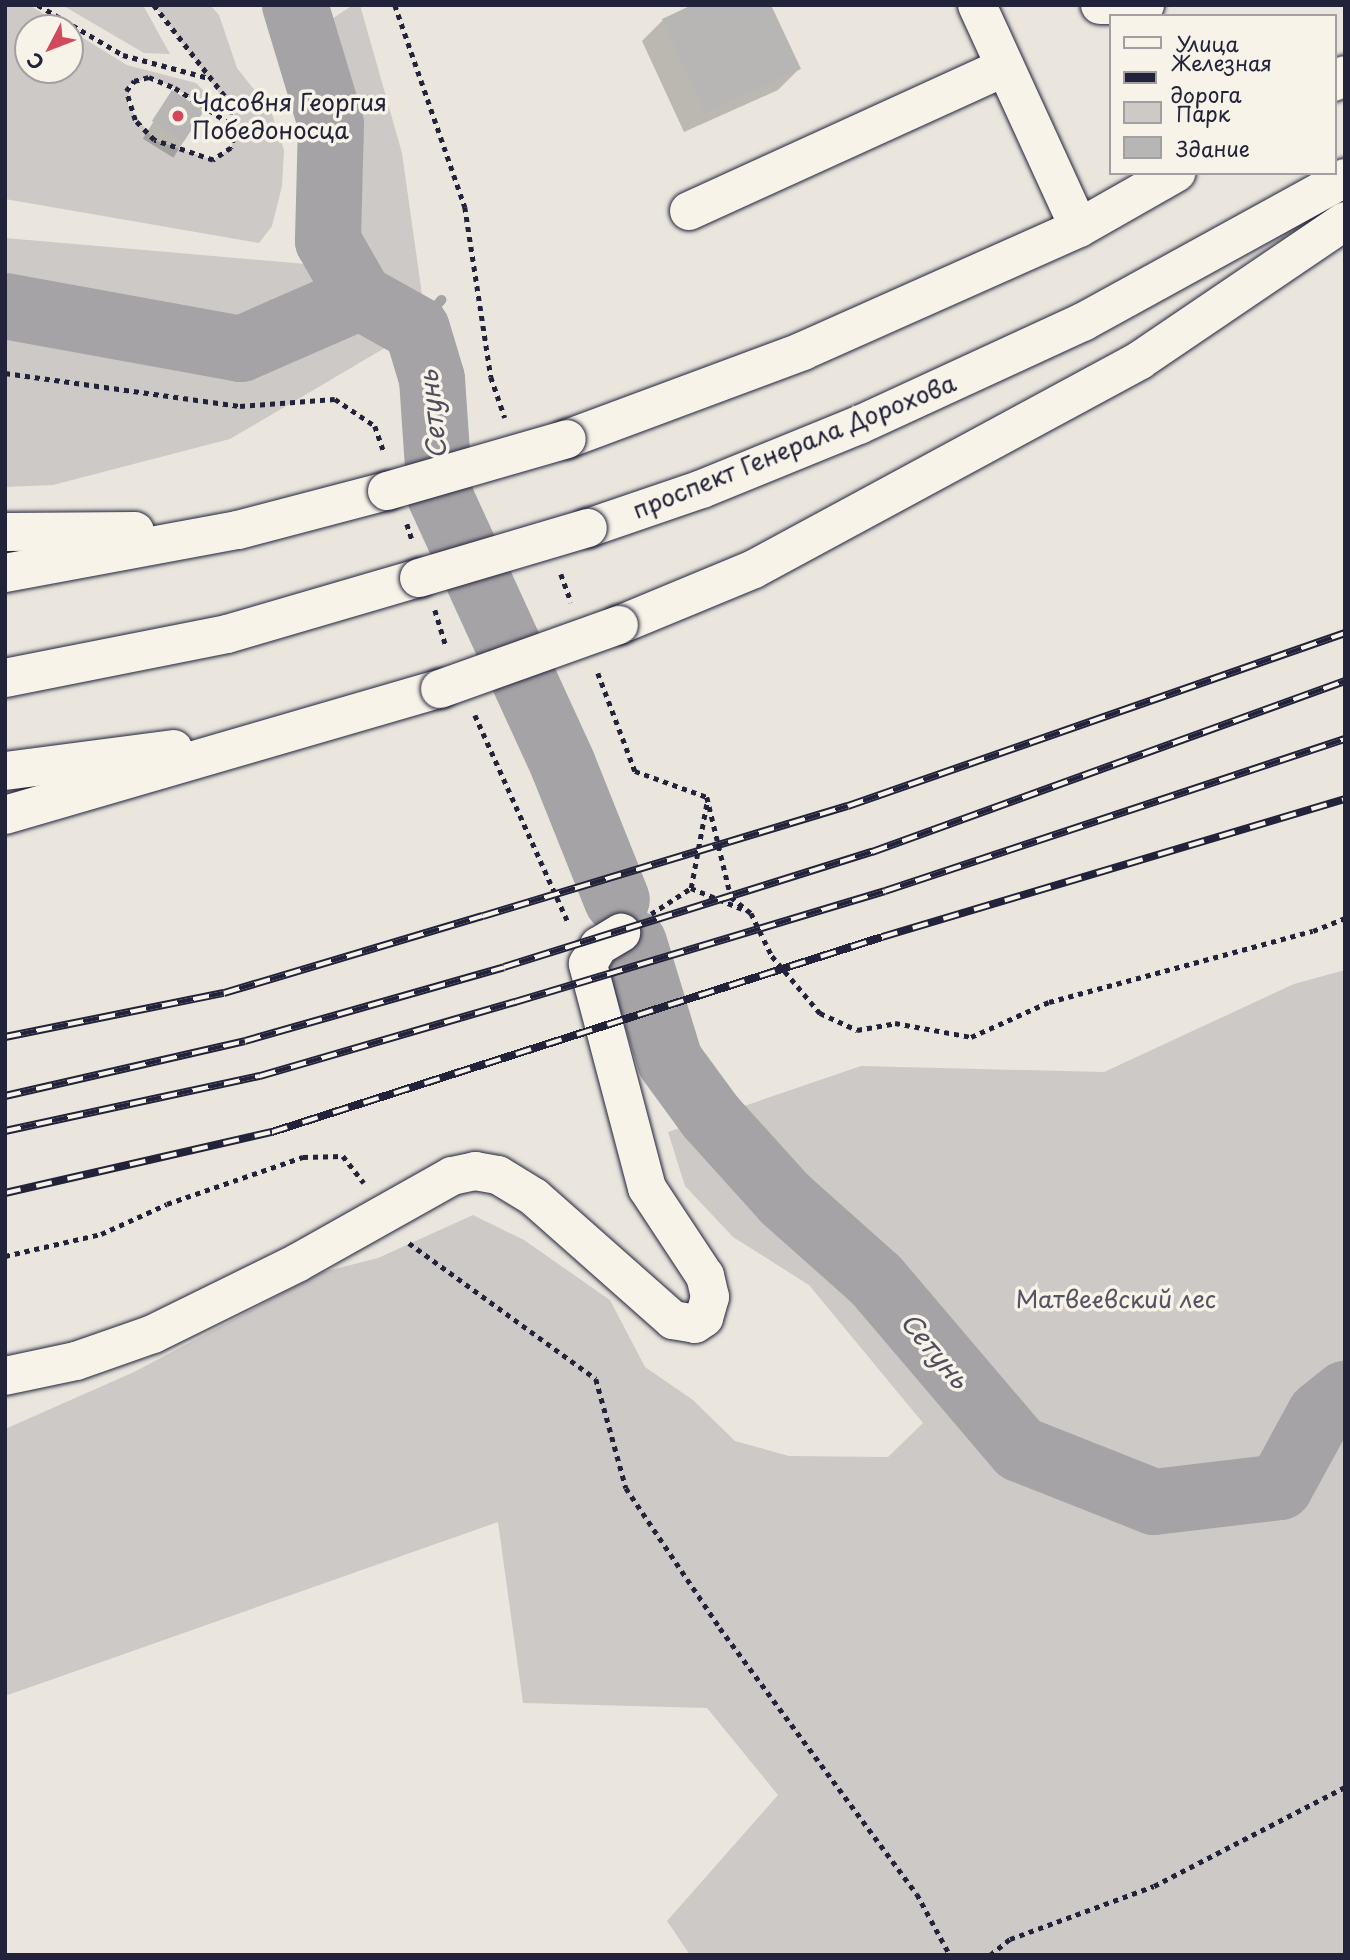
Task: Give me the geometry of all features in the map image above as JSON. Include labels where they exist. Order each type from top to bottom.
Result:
[{"type":"main road","points":[[977,5],[1079,228]]},
{"type":"main road","points":[[1100,5],[1145,5]]},
{"type":"main road","points":[[689,211],[1005,67]]},
{"type":"main road","points":[[5,573],[238,530],[387,491],[567,439],[803,351],[1079,228],[1172,175]]},
{"type":"main road","name":"проспект Генерала Дорохова","points":[[5,678],[227,634],[425,588],[702,489],[847,430],[1071,327],[1345,178]]},
{"type":"main road","points":[[5,815],[281,738],[454,685],[620,625],[754,569],[1128,367],[1345,221]]},
{"type":"main road","points":[[5,532],[238,530]]},
{"type":"main road","points":[[5,771],[281,738]]},
{"type":"main road","points":[[5,1376],[76,1361],[153,1334],[387,1213],[452,1176],[475,1171],[498,1175],[534,1197],[578,1232],[673,1320],[695,1324],[704,1318],[710,1297],[705,1276],[647,1188],[602,948]]},
{"type":"path","points":[[38,5],[123,55],[211,79]]},
{"type":"path","points":[[154,5],[228,100],[237,128],[224,156],[213,160],[176,151],[143,130],[130,113],[126,92],[141,78],[157,79],[237,128]]},
{"type":"path","points":[[5,373],[240,407],[335,399]]},
{"type":"path","points":[[425,588],[454,685],[602,948],[691,887],[707,797]]},
{"type":"path","points":[[691,887],[751,913]]},
{"type":"path","points":[[895,1023],[971,1037],[1049,1002],[1313,931],[1345,918]]},
{"type":"path","points":[[5,1256],[101,1234],[265,1168],[331,1153],[343,1156],[413,1248],[596,1379],[626,1488],[720,1628],[917,1894],[950,1955]]},
{"type":"path","points":[[990,1955],[1010,1939],[1154,1886],[1345,1787]]},
{"type":"green space","points":[[5,5],[29,5],[43,14],[14,14],[14,84],[84,84],[84,39],[127,65],[196,83],[214,101],[218,116],[175,88],[149,77],[129,85],[128,106],[154,140],[213,160],[231,148],[237,128],[234,113],[154,5],[210,5],[219,15],[237,68],[271,111],[284,150],[282,186],[272,226],[259,243],[5,199]]},
{"type":"green space","points":[[62,5],[143,5],[170,54],[144,53],[84,18],[84,14],[77,14]]},
{"type":"green space","points":[[353,5],[360,5],[402,153],[425,316],[417,329],[230,439],[53,485],[5,487],[5,238],[318,265],[286,49]]},
{"type":"green space","name":"Матвеевский лес","points":[[1345,970],[1345,1955],[690,1955],[667,1921],[778,1795],[707,1708],[523,1703],[498,1522],[5,1696],[5,1429],[134,1372],[323,1272],[378,1258],[473,1215],[524,1240],[610,1300],[645,1367],[693,1400],[735,1441],[789,1456],[888,1457],[923,1423],[809,1285],[733,1237],[685,1186],[668,1132],[861,1066],[1104,1072],[1294,984]]},
{"type":"building","points":[[692,5],[771,5],[801,69],[705,113],[662,19]]},
{"type":"building","name":"Часовня Георгия Победоносца","points":[[172,90],[204,111],[184,142],[152,121]]},
{"type":"waterway","points":[[295,5],[331,124],[328,241],[360,297]]},
{"type":"waterway","name":"Сетунь","points":[[5,306],[241,349],[360,297],[417,329],[432,379],[440,496],[563,765],[617,900]]},
{"type":"waterway","points":[[417,329],[441,300]]},
{"type":"waterway","name":"Сетунь","points":[[634,943],[670,1061],[711,1117],[785,1199],[876,1280],[1020,1449],[1154,1502],[1280,1487],[1320,1414],[1345,1394]]},
{"type":"railway","points":[[5,1037],[224,993],[848,806],[1345,633]]},
{"type":"railway","points":[[5,1096],[245,1041],[504,967],[872,852],[1345,681]]},
{"type":"railway","points":[[5,1131],[260,1076],[515,1002],[885,891],[1345,739]]},
{"type":"railway","points":[[5,1193],[272,1132],[882,937],[1345,799]]},
{"type":"place","name":"Часовня Георгия Победоносца","points":[[178,116]]}]
